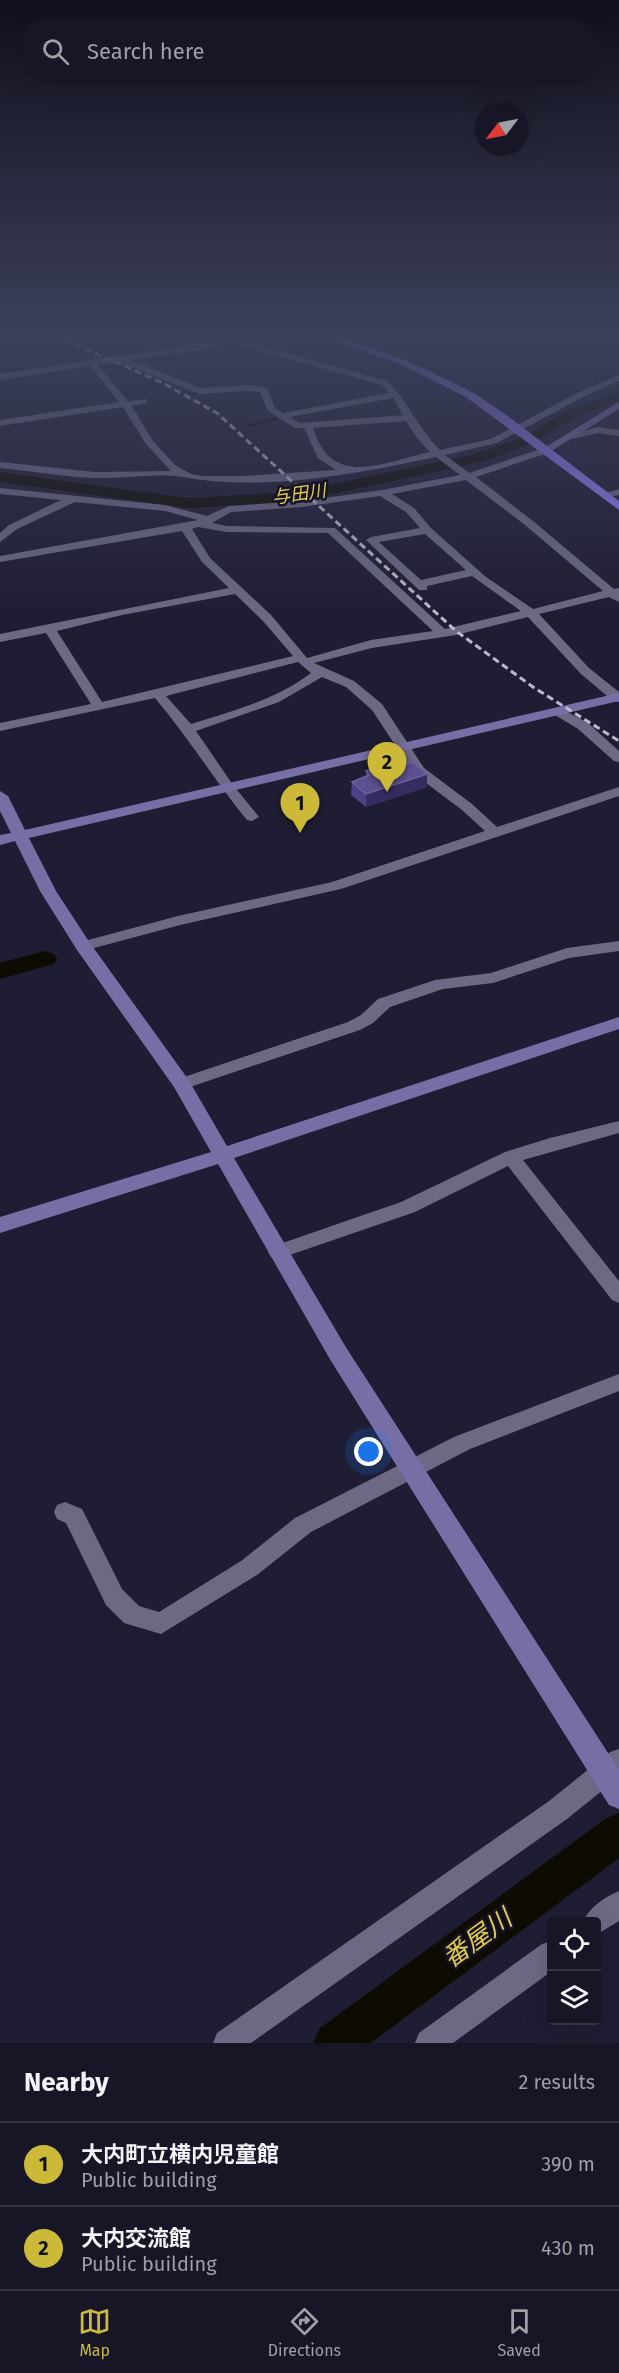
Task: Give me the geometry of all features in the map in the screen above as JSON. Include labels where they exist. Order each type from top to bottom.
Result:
[{"type":"highway","points":[[512,426],[619,507]]},
{"type":"street","points":[[140,426],[149,442],[171,467],[182,474]]},
{"type":"street","points":[[301,426],[315,426]]},
{"type":"street","points":[[414,426],[438,454],[529,523],[616,594]]},
{"type":"street","points":[[0,465],[95,475],[182,474],[202,479],[308,477],[366,469],[494,441],[524,426]]},
{"type":"street","points":[[0,559],[185,527],[229,509],[302,504],[382,493],[465,476],[542,449],[585,426]]},
{"type":"street","points":[[308,427],[314,447],[332,466],[343,470],[366,469]]},
{"type":"street","points":[[568,437],[598,430],[619,433]]},
{"type":"street","points":[[0,491],[165,508],[218,528],[324,529],[331,531],[442,633]]},
{"type":"street","points":[[604,495],[619,492]]},
{"type":"street","points":[[382,493],[410,510],[427,530],[474,572],[530,612],[585,671],[619,698]]},
{"type":"street","points":[[1,537],[21,523],[75,498]]},
{"type":"street","points":[[185,527],[206,560],[225,580],[239,590],[303,660],[320,672],[351,684],[377,707],[419,771],[467,807],[495,833]]},
{"type":"street","points":[[427,530],[371,540],[421,586],[474,572]]},
{"type":"street","points":[[0,638],[49,630],[121,612],[239,590]]},
{"type":"street","points":[[0,727],[158,694],[370,644],[442,633],[616,594]]},
{"type":"street","points":[[49,630],[98,705]]},
{"type":"street","points":[[188,729],[255,707],[312,680],[320,672]]},
{"type":"street","points":[[158,694],[188,729],[228,788],[252,817]]},
{"type":"street","points":[[0,840],[619,698]]},
{"type":"street","points":[[560,712],[583,726],[619,758]]},
{"type":"street","points":[[83,946],[188,918],[336,886],[619,792]]},
{"type":"street","points":[[0,796],[48,891],[83,946],[181,1084],[278,1252],[411,1470],[614,1779],[558,1810],[227,2043]]},
{"type":"street","points":[[181,1084],[354,1026],[367,1019],[384,1003],[441,984],[493,978],[567,953],[619,946]]},
{"type":"street","points":[[0,1225],[223,1155],[619,1023]]},
{"type":"street","points":[[278,1252],[408,1207],[511,1157],[550,1144],[619,1127]]},
{"type":"street","points":[[511,1157],[619,1295]]},
{"type":"street","points":[[65,1512],[74,1516],[114,1597],[132,1615],[161,1623],[249,1568],[303,1525],[462,1443],[619,1382]]},
{"type":"street","points":[[601,1918],[619,1904]]},
{"type":"street","points":[[429,2043],[547,1958]]},
{"type":"building","points":[[413,762],[427,774],[366,794],[352,782],[369,775],[366,771],[386,765],[391,769]]},
{"type":"waterway","name":"与田川","points":[[0,477],[187,503],[295,497],[476,459],[521,443],[551,426]]},
{"type":"waterway","points":[[0,971],[45,959]]},
{"type":"waterway","name":"番屋川","points":[[335,2043],[619,1833]]},
{"type":"railway","points":[[232,426],[456,631],[533,687],[619,741]]},
{"type":"place","name":"大内交流館","points":[[387,792]]},
{"type":"place","name":"大内町立横内児童館","points":[[300,833]]}]
